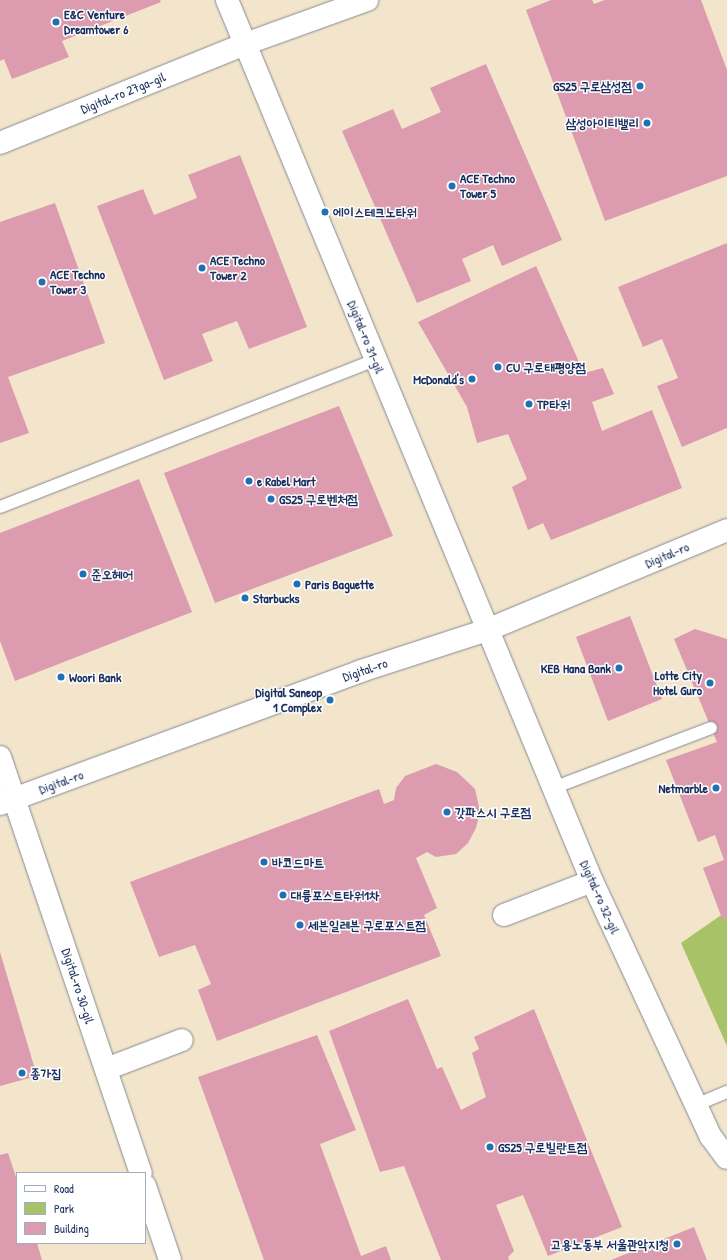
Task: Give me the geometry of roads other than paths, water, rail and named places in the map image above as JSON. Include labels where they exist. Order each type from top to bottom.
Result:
[{"type":"street","name":"Digital-ro 31-gil","points":[[227,0],[487,630]]},
{"type":"street","points":[[245,44],[367,0]]},
{"type":"street","name":"Digital-ro 27ga-gil","points":[[0,143],[245,44]]},
{"type":"street","name":"Digital-ro","points":[[8,801],[360,671],[487,630],[727,530]]},
{"type":"street","name":"Digital-ro 32-gil","points":[[487,630],[592,881],[711,1137],[727,1158]]},
{"type":"street","name":"Digital-ro 30-gil","points":[[0,757],[8,801],[106,1069],[141,1172]]},
{"type":"street","points":[[504,915],[592,881]]},
{"type":"street","points":[[106,1069],[182,1040]]},
{"type":"street","points":[[146,1189],[170,1260]]},
{"type":"lane","points":[[0,507],[376,360]]},
{"type":"lane","points":[[553,788],[712,728]]},
{"type":"lane","points":[[696,1105],[727,1092]]},
{"type":"place","name":"E&C Venture Dreamtower 6","points":[[56,22]]},
{"type":"place","name":"GS25 구로삼성점","points":[[640,86]]},
{"type":"place","name":"삼성아이티밸리","points":[[647,123]]},
{"type":"place","name":"ACE Techno Tower 5","points":[[452,186]]},
{"type":"place","name":"에이스테크노타워","points":[[325,212]]},
{"type":"place","name":"ACE Techno Tower 2","points":[[202,268]]},
{"type":"place","name":"ACE Techno Tower 3","points":[[42,282]]},
{"type":"place","name":"CU 구로태평양점","points":[[498,367]]},
{"type":"place","name":"McDonald's","points":[[472,379]]},
{"type":"place","name":"TP타워","points":[[529,404]]},
{"type":"place","name":"e Rabel Mart","points":[[249,481]]},
{"type":"place","name":"GS25 구로벤처점","points":[[271,499]]},
{"type":"place","name":"준오헤어","points":[[83,574]]},
{"type":"place","name":"Paris Baguette","points":[[297,584]]},
{"type":"place","name":"Starbucks","points":[[245,598]]},
{"type":"place","name":"KEB Hana Bank","points":[[619,668]]},
{"type":"place","name":"Woori Bank","points":[[61,677]]},
{"type":"place","name":"Lotte City Hotel Guro","points":[[710,683]]},
{"type":"place","name":"Digital Saneop 1 Complex","points":[[330,700]]},
{"type":"place","name":"Netmarble","points":[[716,788]]},
{"type":"place","name":"갓파스시 구로점","points":[[447,812]]},
{"type":"place","name":"바코드마트","points":[[264,862]]},
{"type":"place","name":"대륭포스트타워1차","points":[[283,895]]},
{"type":"place","name":"세븐일레븐 구로포스트점","points":[[300,925]]},
{"type":"place","name":"종가집","points":[[22,1073]]},
{"type":"place","name":"GS25 구로빌란트점","points":[[490,1147]]},
{"type":"place","name":"고용노동부 서울관악지청","points":[[677,1244]]}]
